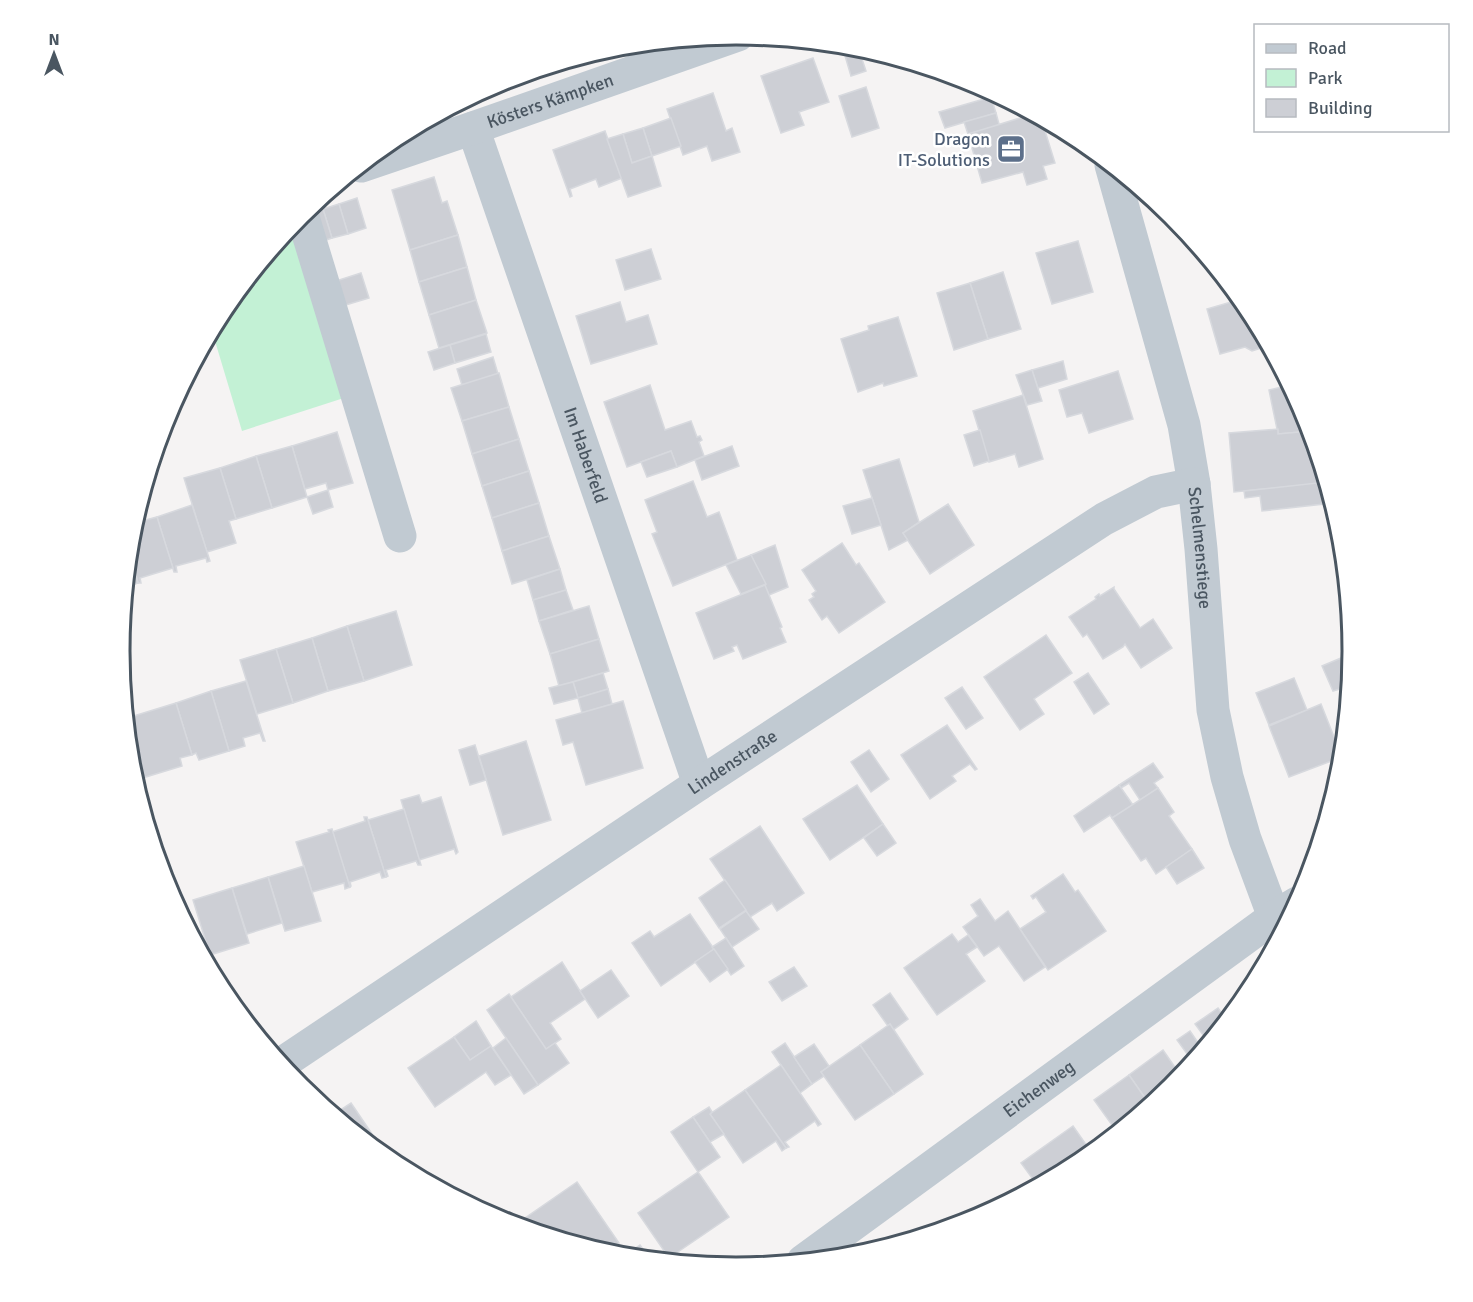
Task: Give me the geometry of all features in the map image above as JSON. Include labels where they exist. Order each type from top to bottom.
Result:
[{"type":"street","name":"Kösters Kämpken","points":[[385,158],[707,46]]},
{"type":"street","name":"Im Haberfeld","points":[[473,128],[699,784]]},
{"type":"street","name":"Schelmenstiege","points":[[1115,178],[1184,425],[1194,484],[1213,710],[1227,777],[1245,839],[1282,914]]},
{"type":"street","points":[[305,225],[400,536]]},
{"type":"street","name":"Lindenstraße","points":[[288,1059],[699,784],[1104,519],[1156,492],[1194,484]]},
{"type":"street","name":"Eichenweg","points":[[816,1252],[1279,920]]},
{"type":"green space","points":[[299,232],[350,396],[242,431],[215,342],[256,282]]},
{"type":"building","points":[[845,55],[862,59],[866,71],[851,76]]},
{"type":"building","points":[[813,58],[829,102],[799,112],[804,125],[781,133],[761,76]]},
{"type":"building","points":[[866,87],[879,128],[852,137],[839,96]]},
{"type":"building","points":[[713,93],[726,131],[732,128],[740,152],[712,161],[707,146],[683,155],[667,109]]},
{"type":"building","points":[[986,99],[992,102],[996,113],[945,128],[939,112]]},
{"type":"building","points":[[996,113],[999,124],[997,126],[968,134],[964,122]]},
{"type":"building","name":"Dragon IT-Solutions","points":[[1023,117],[1044,129],[1055,163],[1043,166],[1047,179],[1027,185],[1023,172],[982,183],[968,134]]},
{"type":"building","points":[[671,118],[681,146],[652,156],[643,128]]},
{"type":"building","points":[[643,128],[652,156],[632,163],[623,134]]},
{"type":"building","points":[[605,131],[622,178],[599,187],[596,179],[570,189],[572,196],[570,197],[553,150]]},
{"type":"building","points":[[623,134],[632,163],[652,156],[661,186],[628,197],[607,139]]},
{"type":"building","points":[[434,177],[442,203],[447,201],[458,235],[410,250],[392,190]]},
{"type":"building","points":[[357,198],[366,228],[348,234],[339,204]]},
{"type":"building","points":[[339,204],[348,234],[332,238],[323,209]]},
{"type":"building","points":[[322,209],[332,238],[315,244],[308,222]]},
{"type":"building","points":[[458,235],[467,267],[419,282],[410,250]]},
{"type":"building","points":[[1078,241],[1093,292],[1052,304],[1036,253]]},
{"type":"building","points":[[651,249],[661,279],[625,290],[616,260]]},
{"type":"building","points":[[467,267],[476,300],[429,315],[419,282]]},
{"type":"building","points":[[1003,272],[1021,329],[988,339],[970,283]]},
{"type":"building","points":[[361,273],[369,298],[336,308],[339,280]]},
{"type":"building","points":[[970,283],[988,339],[954,350],[937,293]]},
{"type":"building","points":[[476,300],[487,333],[439,348],[429,315]]},
{"type":"building","points":[[620,302],[626,322],[648,315],[657,344],[591,364],[576,316]]},
{"type":"building","points":[[1231,302],[1261,348],[1252,351],[1245,347],[1220,354],[1207,309]]},
{"type":"building","points":[[898,317],[917,376],[884,386],[883,383],[858,392],[841,339],[869,330],[868,326]]},
{"type":"building","points":[[486,334],[491,352],[455,363],[450,345]]},
{"type":"building","points":[[450,345],[455,363],[434,370],[428,352]]},
{"type":"building","points":[[493,357],[498,374],[462,385],[457,369]]},
{"type":"building","points":[[1063,361],[1067,379],[1038,388],[1032,370]]},
{"type":"building","points":[[1032,370],[1042,401],[1027,405],[1016,375]]},
{"type":"building","points":[[1118,371],[1133,419],[1089,433],[1082,413],[1067,417],[1059,390]]},
{"type":"building","points":[[499,373],[509,407],[462,421],[451,388]]},
{"type":"building","points":[[650,385],[665,430],[691,421],[697,437],[700,436],[702,440],[699,442],[704,456],[677,467],[671,451],[627,467],[604,402]]},
{"type":"building","points":[[1282,387],[1301,432],[1278,434],[1269,390]]},
{"type":"building","points":[[1023,395],[1043,459],[1019,467],[1015,454],[989,462],[973,411]]},
{"type":"building","points":[[509,407],[519,439],[472,454],[462,421]]},
{"type":"building","points":[[1278,429],[1278,434],[1301,432],[1319,484],[1234,492],[1229,433]]},
{"type":"building","points":[[980,430],[989,461],[974,466],[964,435]]},
{"type":"building","points":[[337,432],[353,483],[328,490],[326,483],[305,489],[292,446]]},
{"type":"building","points":[[519,439],[529,471],[482,486],[472,454]]},
{"type":"building","points":[[292,446],[307,497],[272,508],[256,456]]},
{"type":"building","points":[[732,446],[739,466],[702,480],[695,460]]},
{"type":"building","points":[[671,451],[677,467],[647,477],[641,462]]},
{"type":"building","points":[[256,456],[272,508],[236,519],[220,468]]},
{"type":"building","points":[[899,459],[919,522],[903,533],[908,540],[889,550],[863,470]]},
{"type":"building","points":[[220,468],[236,519],[229,521],[236,543],[207,552],[184,478]]},
{"type":"building","points":[[529,471],[539,503],[492,518],[482,486]]},
{"type":"building","points":[[693,481],[707,517],[719,512],[737,560],[673,586],[652,534],[657,532],[645,500]]},
{"type":"building","points":[[1318,483],[1324,504],[1262,511],[1260,496],[1245,498],[1244,491]]},
{"type":"building","points":[[328,490],[333,507],[313,514],[307,497]]},
{"type":"building","points":[[872,498],[881,525],[852,534],[843,506]]},
{"type":"building","points":[[539,503],[549,536],[502,551],[492,518]]},
{"type":"building","points":[[948,504],[974,545],[930,574],[903,533]]},
{"type":"building","points":[[192,505],[210,561],[207,562],[206,558],[176,566],[177,572],[174,572],[157,517]]},
{"type":"building","points":[[157,517],[173,568],[140,578],[141,583],[138,583],[136,572],[145,520]]},
{"type":"building","points":[[549,536],[560,569],[512,584],[502,551]]},
{"type":"building","points":[[842,543],[856,565],[859,563],[885,602],[839,633],[827,616],[822,620],[809,600],[814,597],[812,594],[816,591],[802,570]]},
{"type":"building","points":[[775,545],[788,587],[769,595],[751,555]]},
{"type":"building","points":[[751,555],[766,584],[741,594],[726,565]]},
{"type":"building","points":[[560,569],[566,590],[533,600],[527,580]]},
{"type":"building","points":[[765,585],[786,642],[743,659],[737,645],[732,647],[734,651],[714,659],[696,613]]},
{"type":"building","points":[[1114,587],[1140,628],[1153,619],[1172,648],[1141,668],[1125,644],[1103,659],[1087,634],[1083,637],[1069,617],[1096,599],[1095,597],[1099,594],[1100,596]]},
{"type":"building","points":[[566,590],[573,610],[539,621],[533,600]]},
{"type":"building","points":[[589,606],[599,639],[550,654],[539,621]]},
{"type":"building","points":[[396,611],[412,665],[364,681],[347,626]]},
{"type":"building","points":[[347,626],[364,681],[328,691],[312,638]]},
{"type":"building","points":[[1046,635],[1072,673],[1034,699],[1044,714],[1020,730],[984,677]]},
{"type":"building","points":[[312,638],[328,691],[293,703],[276,649]]},
{"type":"building","points":[[599,639],[609,671],[559,686],[550,654]]},
{"type":"building","points":[[276,649],[293,703],[257,714],[240,660]]},
{"type":"building","points":[[1342,658],[1341,689],[1333,691],[1322,666]]},
{"type":"building","points":[[603,673],[608,689],[578,698],[573,682]]},
{"type":"building","points":[[1088,673],[1109,704],[1094,714],[1074,682]]},
{"type":"building","points":[[1294,678],[1307,710],[1269,725],[1256,693]]},
{"type":"building","points":[[246,681],[265,741],[260,733],[243,738],[245,746],[229,751],[211,691]]},
{"type":"building","points":[[573,682],[578,698],[554,704],[549,688]]},
{"type":"building","points":[[962,687],[983,718],[966,729],[945,698]]},
{"type":"building","points":[[608,689],[612,704],[582,713],[578,698]]},
{"type":"building","points":[[211,691],[229,751],[199,760],[196,753],[192,755],[176,703]]},
{"type":"building","points":[[623,701],[643,768],[586,785],[573,742],[563,745],[556,720]]},
{"type":"building","points":[[176,703],[192,755],[180,758],[182,766],[144,778],[135,716]]},
{"type":"building","points":[[1321,704],[1335,740],[1332,761],[1289,777],[1269,726]]},
{"type":"building","points":[[947,725],[977,769],[975,770],[970,764],[952,776],[956,781],[930,799],[901,755]]},
{"type":"building","points":[[526,741],[551,820],[503,835],[479,756]]},
{"type":"building","points":[[475,745],[486,780],[470,785],[459,750]]},
{"type":"building","points":[[869,750],[889,779],[871,792],[851,762]]},
{"type":"building","points":[[1153,763],[1163,777],[1154,783],[1158,788],[1140,800],[1129,783],[1121,788],[1119,785]]},
{"type":"building","points":[[857,785],[883,824],[830,860],[803,819]]},
{"type":"building","points":[[1119,785],[1133,805],[1112,818],[1110,815],[1084,832],[1074,816]]},
{"type":"building","points":[[1158,788],[1174,812],[1169,816],[1192,849],[1156,874],[1146,858],[1141,861],[1112,818]]},
{"type":"building","points":[[419,795],[422,803],[441,797],[458,852],[456,854],[454,849],[419,860],[401,800]]},
{"type":"building","points":[[404,809],[421,865],[418,865],[416,861],[386,870],[388,876],[386,877],[368,820]]},
{"type":"building","points":[[364,817],[367,817],[386,877],[382,878],[380,872],[350,882],[350,887],[332,832],[365,821]]},
{"type":"building","points":[[883,824],[896,843],[877,856],[864,838]]},
{"type":"building","points":[[760,826],[804,893],[777,911],[772,903],[750,917],[710,859]]},
{"type":"building","points":[[332,829],[350,887],[345,889],[344,883],[312,892],[296,842],[329,832],[328,830]]},
{"type":"building","points":[[1192,849],[1204,868],[1177,884],[1166,867]]},
{"type":"building","points":[[304,866],[321,921],[285,931],[268,877]]},
{"type":"building","points":[[1063,874],[1075,892],[1078,890],[1106,931],[1048,970],[1020,929],[1046,912],[1036,897],[1033,899],[1031,896]]},
{"type":"building","points":[[268,877],[282,923],[247,934],[232,888]]},
{"type":"building","points":[[725,880],[746,910],[719,928],[699,898]]},
{"type":"building","points":[[232,888],[249,943],[212,954],[207,944],[193,900]]},
{"type":"building","points":[[980,899],[995,921],[1008,911],[1045,967],[1024,981],[999,946],[984,956],[963,927],[978,916],[971,905]]},
{"type":"building","points":[[746,911],[759,929],[732,947],[720,929]]},
{"type":"building","points":[[690,914],[714,949],[661,986],[632,943],[650,931],[654,937]]},
{"type":"building","points":[[952,934],[958,942],[968,935],[977,947],[966,954],[985,981],[937,1015],[904,968]]},
{"type":"building","points":[[726,938],[744,966],[731,975],[712,947]]},
{"type":"building","points":[[714,949],[728,969],[710,982],[695,962]]},
{"type":"building","points":[[562,962],[585,999],[550,1023],[561,1039],[546,1049],[511,997]]},
{"type":"building","points":[[794,967],[807,986],[782,1001],[769,982]]},
{"type":"building","points":[[611,970],[629,996],[598,1018],[580,991]]},
{"type":"building","points":[[890,993],[908,1019],[893,1030],[873,1005]]},
{"type":"building","points":[[509,994],[546,1049],[555,1043],[569,1063],[538,1085],[487,1010]]},
{"type":"building","points":[[1218,1008],[1222,1013],[1204,1036],[1195,1024]]},
{"type":"building","points":[[476,1021],[491,1046],[470,1060],[454,1037]]},
{"type":"building","points":[[890,1024],[923,1074],[894,1094],[860,1045]]},
{"type":"building","points":[[1190,1031],[1198,1043],[1188,1055],[1177,1040]]},
{"type":"building","points":[[454,1037],[470,1060],[491,1046],[511,1075],[495,1085],[486,1072],[435,1107],[408,1068]]},
{"type":"building","points":[[506,1038],[538,1085],[524,1094],[493,1048]]},
{"type":"building","points":[[785,1043],[812,1084],[800,1093],[772,1052]]},
{"type":"building","points":[[814,1044],[829,1066],[821,1072],[824,1076],[812,1084],[794,1057]]},
{"type":"building","points":[[860,1045],[894,1094],[855,1120],[821,1072]]},
{"type":"building","points":[[1163,1050],[1176,1068],[1145,1098],[1129,1075]]},
{"type":"building","points":[[781,1065],[821,1124],[818,1126],[815,1121],[785,1142],[789,1147],[786,1148],[745,1090]]},
{"type":"building","points":[[1129,1075],[1145,1098],[1113,1126],[1094,1100]]},
{"type":"building","points":[[745,1090],[786,1148],[782,1151],[776,1141],[743,1163],[710,1114]]},
{"type":"building","points":[[351,1103],[373,1136],[368,1132],[340,1110]]},
{"type":"building","points":[[709,1107],[712,1112],[710,1114],[724,1134],[710,1142],[693,1117]]},
{"type":"building","points":[[693,1117],[720,1157],[698,1172],[671,1132]]},
{"type":"building","points":[[1073,1126],[1087,1145],[1033,1179],[1021,1163]]},
{"type":"building","points":[[698,1172],[729,1217],[675,1254],[665,1253],[638,1213]]},
{"type":"building","points":[[577,1182],[619,1243],[616,1245],[580,1236],[525,1218]]},
{"type":"place","name":"Dragon IT-Solutions","points":[[1011,149]]}]
